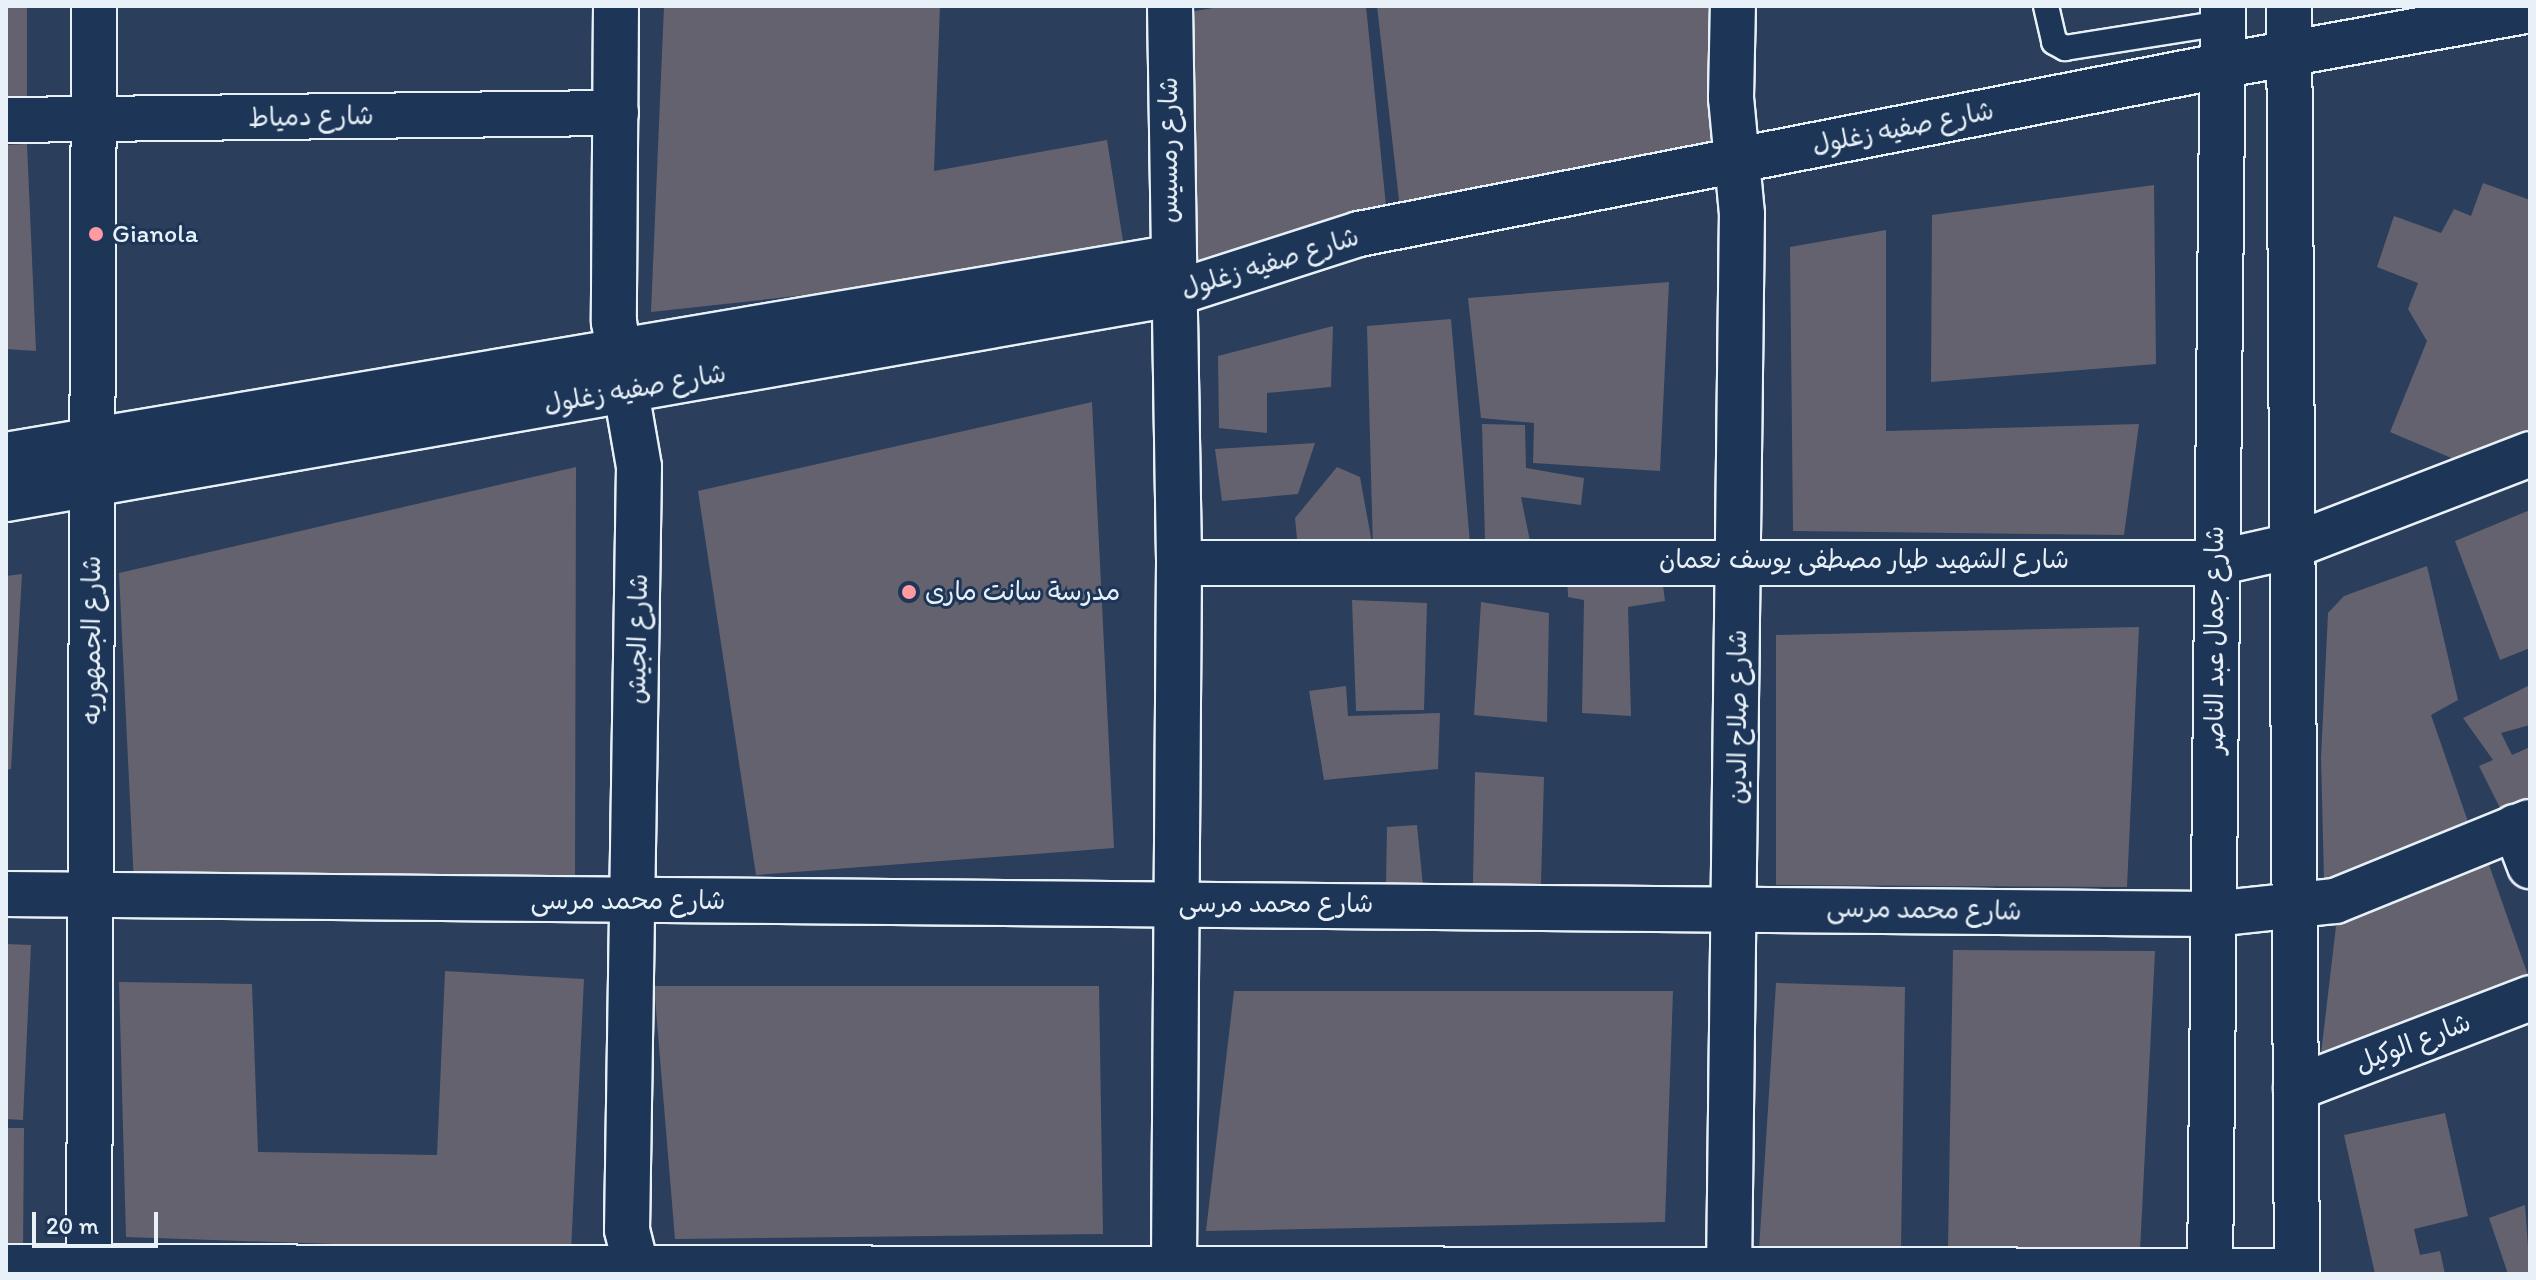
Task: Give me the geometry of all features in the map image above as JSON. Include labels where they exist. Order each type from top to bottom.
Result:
[{"type":"street","name":"شارع الجمهوريه","points":[[89,1270],[95,440],[94,6]]},
{"type":"street","name":"شارع الجيش","points":[[616,6],[616,349],[639,467],[635,902],[627,1230],[636,1271]]},
{"type":"street","name":"شارع رمسيس","points":[[1170,6],[1170,276],[1179,563],[1179,903],[1174,1268]]},
{"type":"street","name":"شارع صلاح الدين","points":[[1729,1272],[1737,908],[1738,558],[1733,6]]},
{"type":"street","points":[[6,1267],[89,1270],[1174,1268],[2297,1272],[2296,1088],[2300,908],[2292,546],[2289,6]]},
{"type":"street","name":"شارع صفيه زغلول","points":[[6,499],[626,390],[1359,234],[1736,160],[2224,32],[2290,51],[2530,10]]},
{"type":"street","name":"شارع جمال عبد الناصر","points":[[2210,1272],[2224,32]]},
{"type":"street","name":"شارع دمياط","points":[[6,120],[616,113]]},
{"type":"street","name":"شارع صفيه زغلول","points":[[6,455],[616,349],[1170,276]]},
{"type":"street","name":"شارع الشهيد طيار مصطفى يوسف نعمان","points":[[1179,563],[1738,558],[2216,563],[2292,546],[2530,454]]},
{"type":"street","name":"شارع محمد مرسى","points":[[6,894],[2213,914],[2300,908],[2335,901],[2525,838]]},
{"type":"street","name":"شارع الوكيل","points":[[2296,1088],[2530,998]]},
{"type":"lane","points":[[2046,6],[2054,42],[2065,48],[2224,32]]},
{"type":"building","points":[[6,6],[27,6],[27,102],[6,102]]},
{"type":"building","points":[[664,6],[940,6],[934,171],[1107,140],[1126,260],[651,312]]},
{"type":"building","points":[[1225,6],[1366,6],[1387,216],[1209,273],[1186,257],[1189,12]]},
{"type":"building","points":[[1377,6],[1712,6],[1713,147],[1400,209]]},
{"type":"building","points":[[27,144],[36,351],[6,349],[6,145]]},
{"type":"building","points":[[2483,183],[2530,200],[2530,447],[2475,468],[2390,432],[2427,341],[2408,309],[2418,283],[2377,267],[2394,216],[2441,233],[2454,209],[2471,216]]},
{"type":"building","points":[[2154,185],[2156,364],[1931,382],[1932,215]]},
{"type":"building","points":[[1886,230],[1886,431],[2139,424],[2124,535],[1793,531],[1790,247]]},
{"type":"building","points":[[1669,282],[1660,471],[1533,463],[1534,423],[1481,418],[1468,298]]},
{"type":"building","points":[[1451,319],[1470,544],[1373,549],[1367,326]]},
{"type":"building","points":[[1333,326],[1331,387],[1267,393],[1267,433],[1219,428],[1218,356]]},
{"type":"building","name":"مدرسة سانت مارى","points":[[1092,402],[1114,848],[756,875],[698,491]]},
{"type":"building","points":[[1482,424],[1525,425],[1526,468],[1584,478],[1581,505],[1521,497],[1531,546],[1485,542]]},
{"type":"building","points":[[1315,443],[1298,494],[1222,501],[1215,449]]},
{"type":"building","points":[[576,467],[575,879],[134,884],[119,573]]},
{"type":"building","points":[[1337,467],[1360,477],[1373,549],[1298,550],[1295,518]]},
{"type":"building","points":[[2530,510],[2530,648],[2500,660],[2455,541]]},
{"type":"building","points":[[2427,566],[2458,700],[2431,715],[2474,839],[2333,886],[2324,879],[2321,758],[2328,613],[2344,596]]},
{"type":"building","points":[[1661,570],[1665,601],[1628,607],[1631,716],[1582,713],[1584,600],[1568,597],[1567,572]]},
{"type":"building","points":[[22,574],[11,769],[6,770],[6,576]]},
{"type":"building","points":[[1352,600],[1427,603],[1424,710],[1356,711]]},
{"type":"building","points":[[1481,602],[1549,613],[1547,722],[1474,715]]},
{"type":"building","points":[[2139,627],[2127,887],[1776,885],[1776,635]]},
{"type":"building","points":[[2530,685],[2530,725],[2501,733],[2512,755],[2530,747],[2530,796],[2501,810],[2479,766],[2493,760],[2463,718]]},
{"type":"building","points":[[1346,686],[1348,716],[1440,713],[1438,769],[1324,780],[1309,691]]},
{"type":"building","points":[[1475,772],[1544,777],[1541,884],[1473,883]]},
{"type":"building","points":[[1417,825],[1423,886],[1386,884],[1387,827]]},
{"type":"building","points":[[2488,862],[2530,981],[2318,1080],[2336,926]]},
{"type":"building","points":[[6,944],[31,945],[23,1120],[6,1119]]},
{"type":"building","points":[[1953,950],[2155,951],[2140,1251],[1948,1249]]},
{"type":"building","points":[[445,971],[584,979],[571,1252],[126,1237],[119,982],[252,984],[258,1152],[437,1155]]},
{"type":"building","points":[[1776,983],[1905,987],[1901,1249],[1759,1250]]},
{"type":"building","points":[[654,986],[1099,986],[1103,1234],[675,1239]]},
{"type":"building","points":[[1234,991],[1673,991],[1665,1222],[1206,1231]]},
{"type":"building","points":[[2445,1113],[2468,1216],[2414,1229],[2420,1255],[2440,1251],[2445,1274],[2375,1274],[2344,1135]]},
{"type":"building","points":[[6,1128],[24,1128],[23,1252],[6,1253]]},
{"type":"building","points":[[2525,1205],[2530,1274],[2508,1274],[2489,1218]]},
{"type":"place","name":"Gianola","points":[[96,234]]},
{"type":"place","name":"مدرسة سانت مارى","points":[[909,592]]}]
